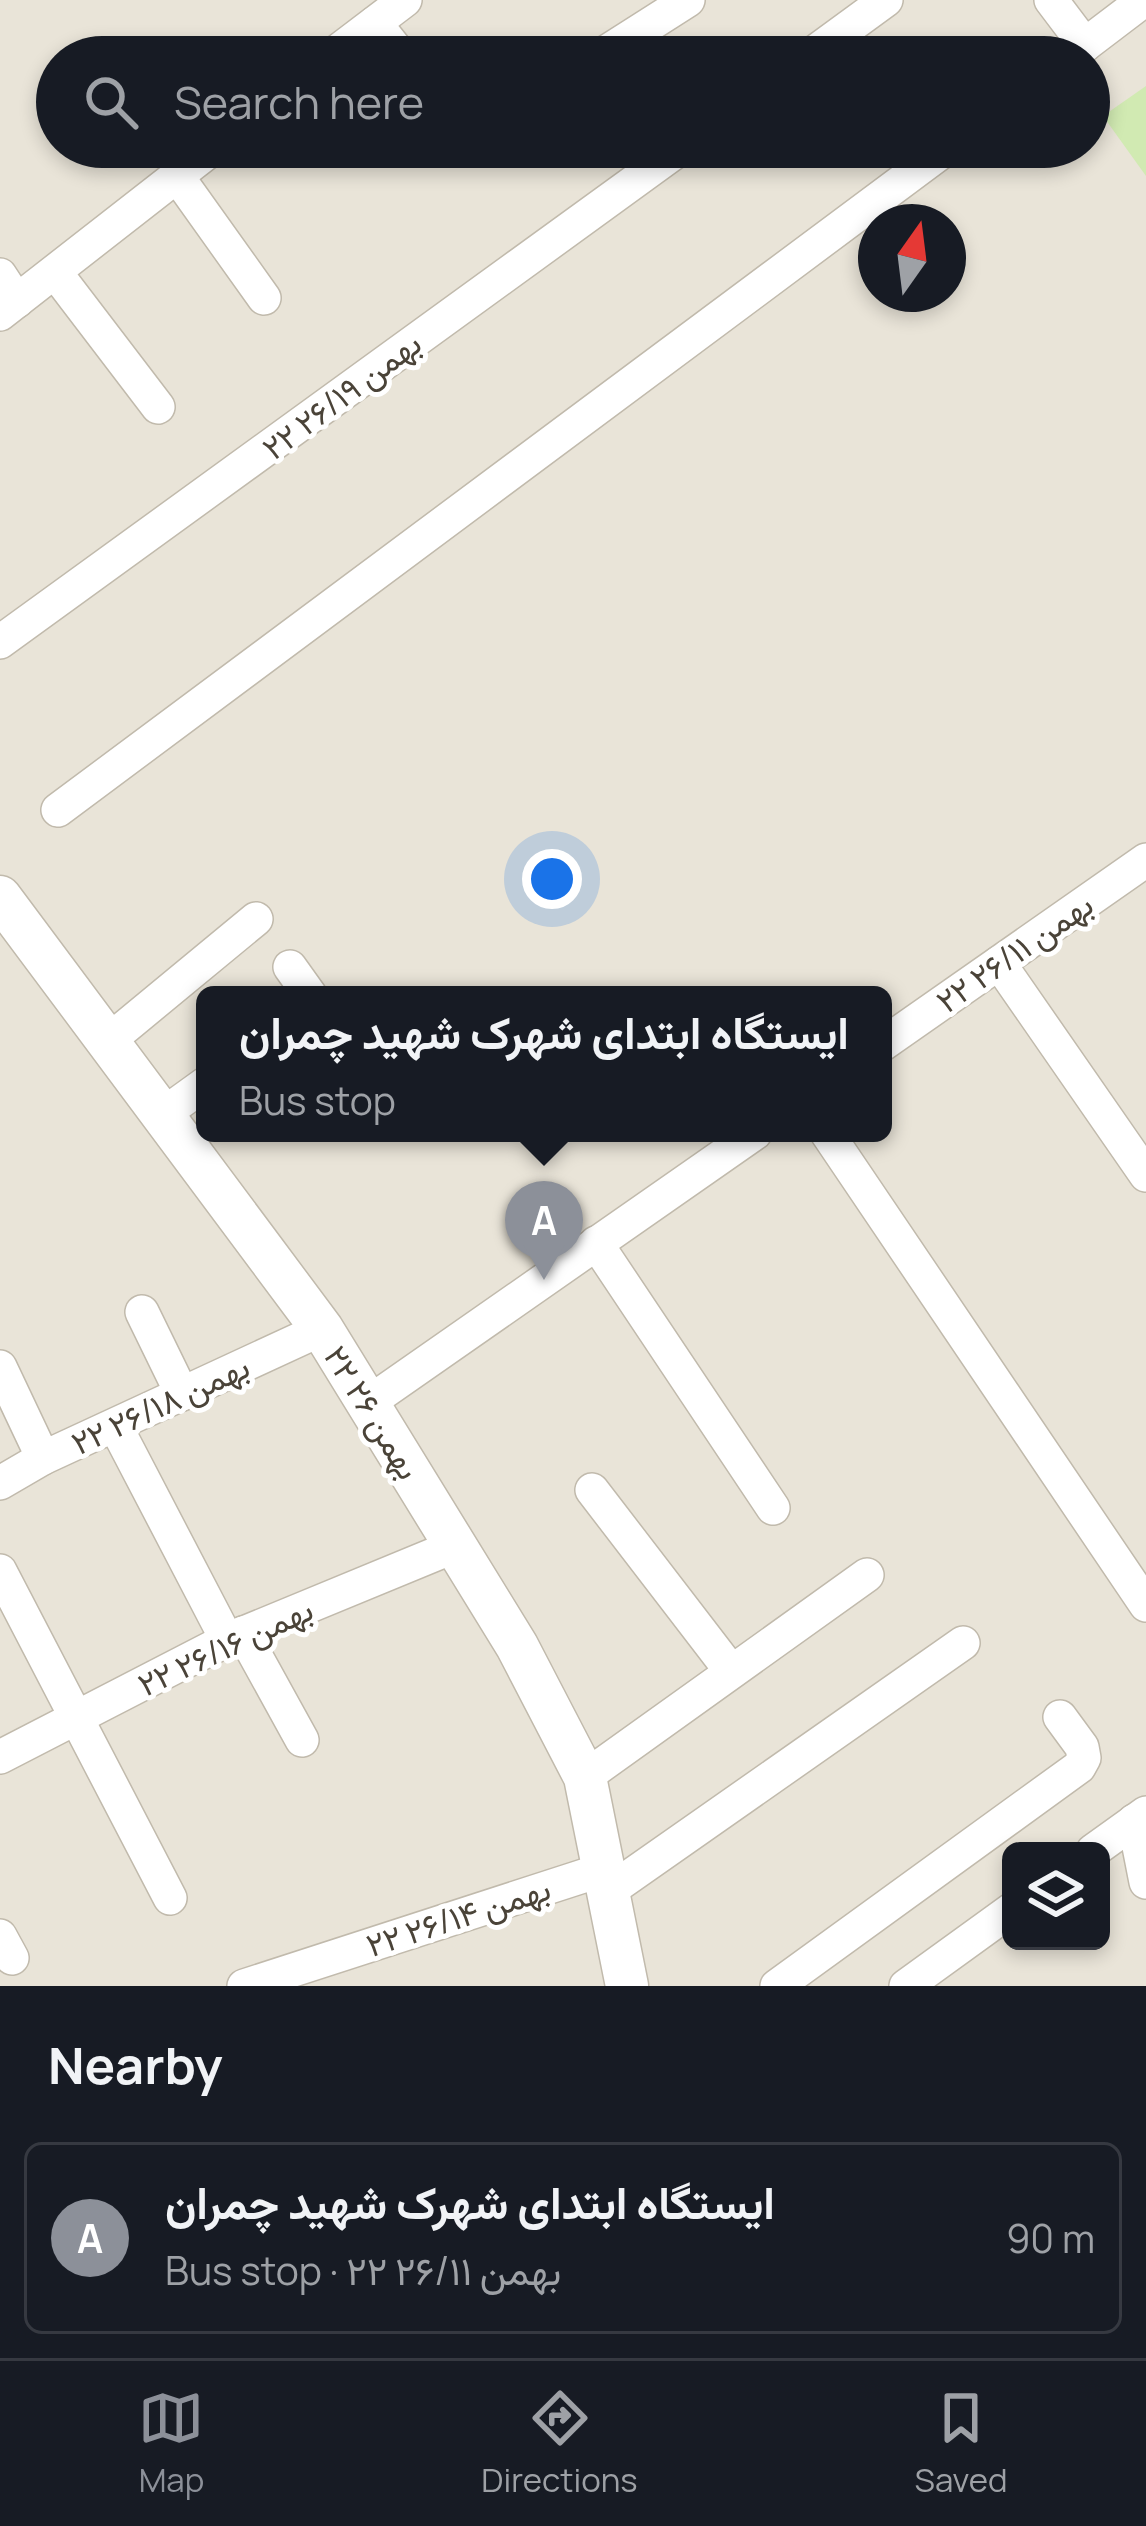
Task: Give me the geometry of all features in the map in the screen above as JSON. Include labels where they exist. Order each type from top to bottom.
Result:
[{"type":"street","points":[[357,36],[405,0]]},
{"type":"street","points":[[632,36],[688,0]]},
{"type":"street","points":[[837,36],[886,0]]},
{"type":"street","points":[[1051,0],[1069,36]]},
{"type":"street","points":[[1097,36],[1144,0]]},
{"type":"street","points":[[375,22],[386,36]]},
{"type":"street","points":[[6,297],[55,272],[187,168]]},
{"type":"street","name":"۲۲ بهمن ۲۶/۱۹","points":[[0,642],[653,168]]},
{"type":"street","points":[[58,810],[920,168]]},
{"type":"street","points":[[177,176],[265,298]]},
{"type":"street","points":[[55,272],[158,407]]},
{"type":"street","name":"۲۲ بهمن ۲۶/۱۱","points":[[892,1037],[1146,860]]},
{"type":"street","points":[[107,1042],[256,919]]},
{"type":"street","name":"۲۲ بهمن ۲۶","points":[[6,920],[107,1042],[322,1329],[517,1646],[585,1777],[627,1986]]},
{"type":"street","points":[[999,963],[1146,1175]]},
{"type":"street","points":[[162,1115],[196,1090]]},
{"type":"street","points":[[368,1402],[741,1142]]},
{"type":"street","points":[[833,1142],[1146,1605]]},
{"type":"street","points":[[596,1243],[772,1508]]},
{"type":"street","points":[[142,1312],[182,1394]]},
{"type":"street","name":"۲۲ بهمن ۲۶/۱۸","points":[[0,1484],[43,1458],[322,1329]]},
{"type":"street","points":[[0,1366],[43,1458]]},
{"type":"street","points":[[116,1427],[235,1637],[302,1740]]},
{"type":"street","points":[[592,1490],[731,1671]]},
{"type":"street","name":"۲۲ بهمن ۲۶/۱۶","points":[[0,1757],[235,1637],[455,1546]]},
{"type":"street","points":[[0,1571],[170,1898]]},
{"type":"street","points":[[585,1777],[867,1575]]},
{"type":"street","name":"۲۲ بهمن ۲۶/۱۴","points":[[244,1986],[607,1880],[963,1643]]},
{"type":"street","points":[[777,1986],[1078,1766],[1084,1758],[1082,1747],[1060,1717]]},
{"type":"street","points":[[1105,1842],[1140,1817]]},
{"type":"street","points":[[1140,1817],[1146,1882]]},
{"type":"street","points":[[919,1982],[1002,1917]]},
{"type":"shaded area","points":[[0,0],[1146,0],[1146,1986],[0,1986]]},
{"type":"green space","points":[[1146,86],[1146,176],[1110,126],[1110,111]]},
{"type":"place","name":"ایستگاه ابتدای شهرک شهید چمران","points":[[544,1280]]}]
